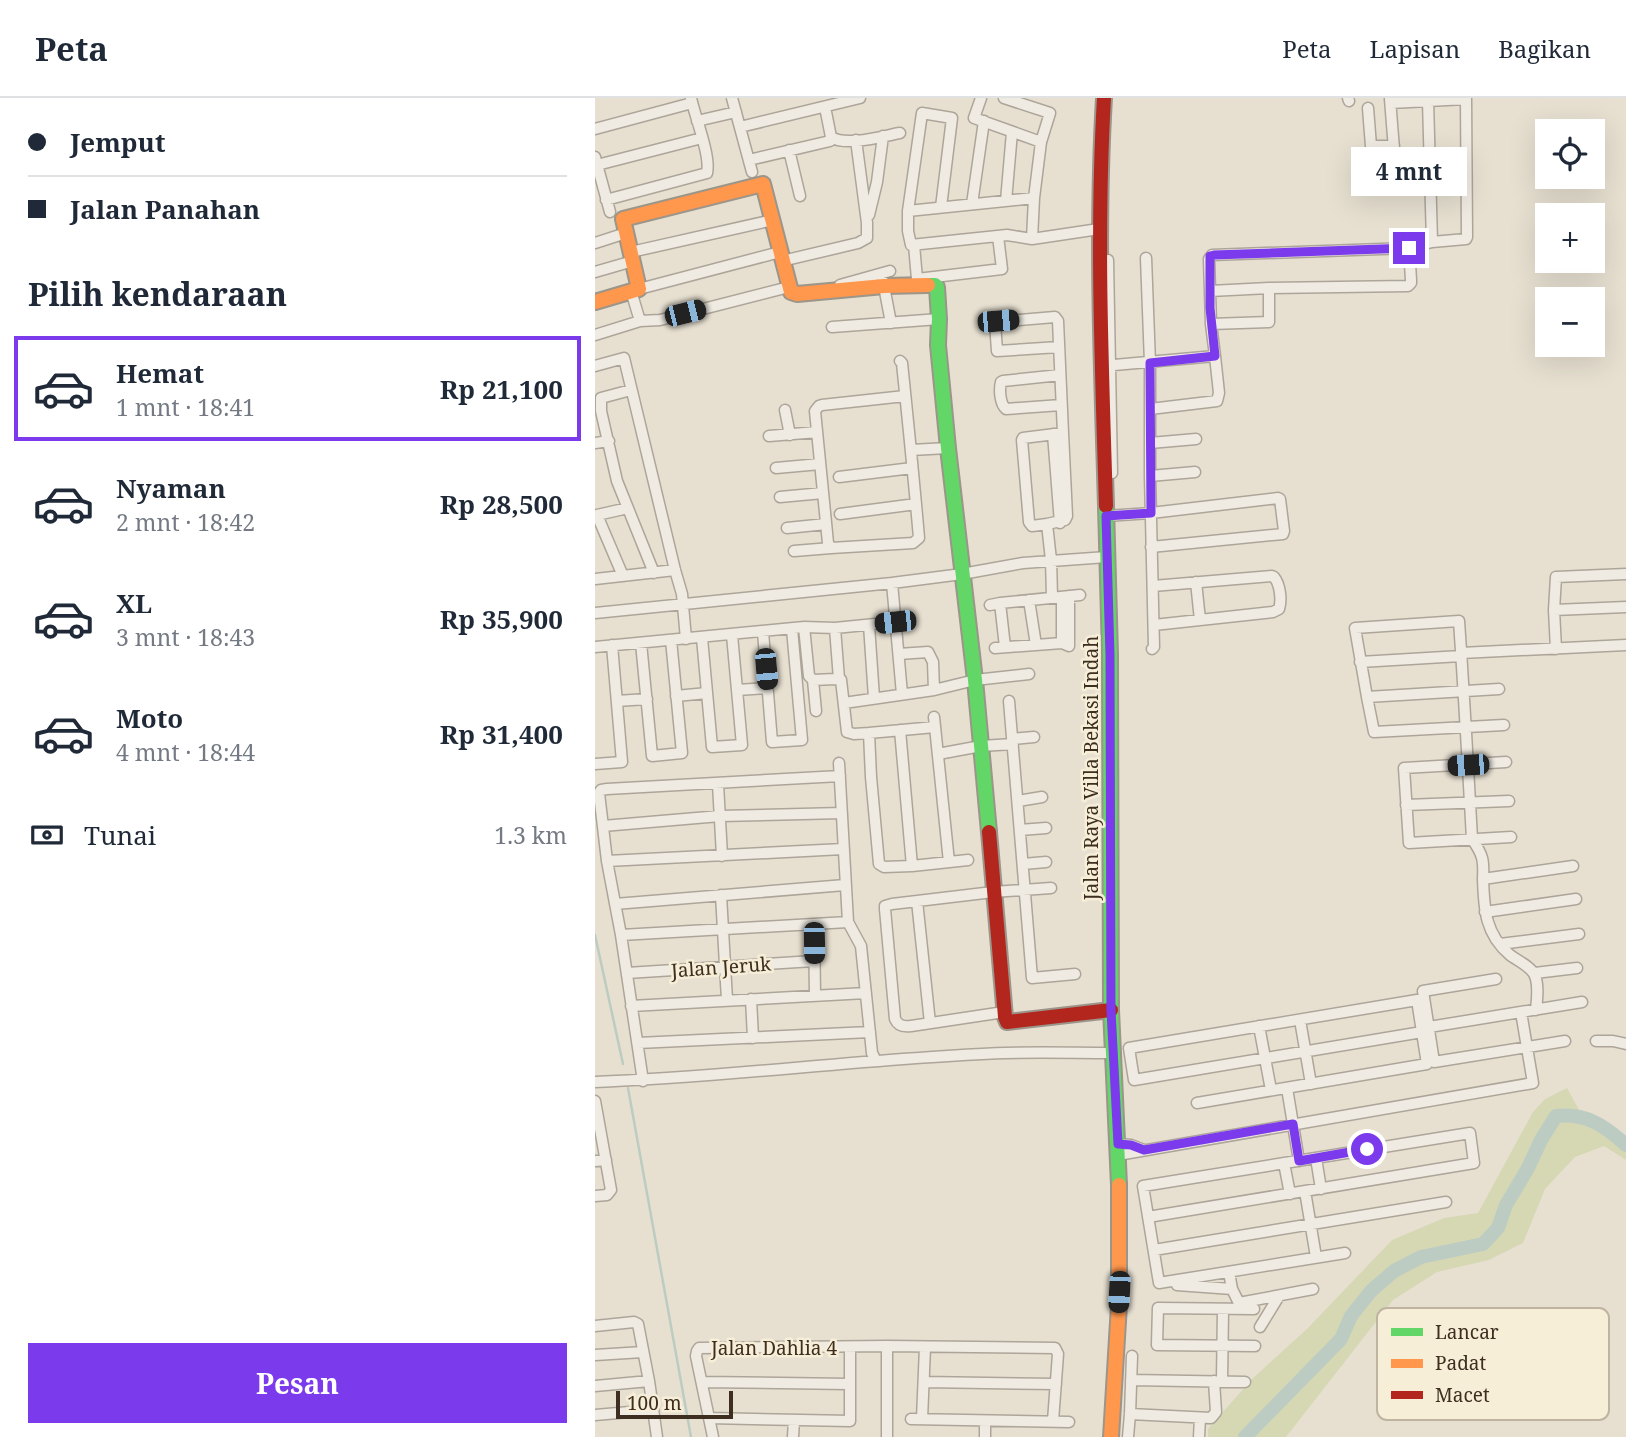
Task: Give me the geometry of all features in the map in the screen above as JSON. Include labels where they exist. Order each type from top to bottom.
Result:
[{"type":"street","points":[[732,98],[752,172]]},
{"type":"street","points":[[740,127],[860,98]]},
{"type":"street","points":[[981,98],[974,118],[1041,142]]},
{"type":"street","points":[[1004,98],[1051,113],[1041,142],[1032,239]]},
{"type":"street","name":"Jalan Raya Villa Bekasi Indah","points":[[1104,98],[1099,229],[1106,366],[1109,516],[1107,557],[1110,655],[1111,1010],[1121,1264],[1111,1437]]},
{"type":"street","points":[[1150,409],[1217,401],[1219,393],[1211,324],[1209,259],[1214,255],[1409,248],[1432,242],[1464,240],[1467,237],[1466,99],[1390,100],[1395,162]]},
{"type":"street","points":[[595,128],[691,100],[708,169],[705,174],[606,200]]},
{"type":"street","points":[[1428,101],[1432,242]]},
{"type":"street","points":[[825,107],[831,137],[836,140],[856,140],[900,133]]},
{"type":"street","points":[[1368,108],[1371,146],[1394,146]]},
{"type":"street","points":[[697,121],[736,112]]},
{"type":"street","points":[[941,207],[952,118],[922,113],[908,211],[911,245],[1007,235],[1032,239],[1099,229]]},
{"type":"street","points":[[972,204],[984,121]]},
{"type":"street","points":[[1006,201],[1012,131]]},
{"type":"street","points":[[867,223],[877,182],[883,136]]},
{"type":"street","points":[[749,160],[828,141],[831,137]]},
{"type":"street","points":[[610,212],[596,161],[702,138]]},
{"type":"street","points":[[595,302],[635,290],[863,241],[867,238],[867,223],[856,140]]},
{"type":"street","points":[[789,150],[800,196]]},
{"type":"street","points":[[640,321],[632,257],[623,219],[763,184],[791,292],[795,294],[818,291],[885,277],[937,287],[938,345],[975,680],[1004,1012],[1009,1022],[1111,1010]]},
{"type":"street","points":[[908,211],[1034,198]]},
{"type":"street","points":[[595,272],[632,257],[773,220]]},
{"type":"street","points":[[595,243],[626,233]]},
{"type":"street","points":[[914,245],[917,279],[929,278],[1002,270],[998,236]]},
{"type":"street","points":[[1210,291],[1408,286],[1412,279],[1409,248]]},
{"type":"street","points":[[1146,258],[1150,363],[1154,625],[1152,649]]},
{"type":"street","points":[[1108,260],[1106,366],[1215,356]]},
{"type":"street","points":[[885,277],[891,323]]},
{"type":"street","points":[[595,335],[640,321],[660,320],[789,287]]},
{"type":"street","points":[[1211,324],[1269,322],[1269,288]]},
{"type":"street","points":[[1058,433],[1022,440],[1029,522],[1032,526],[1060,523],[1067,516],[1058,433],[1061,405],[1059,347],[1058,321],[1055,317],[995,322],[996,349],[1000,352],[1059,347]]},
{"type":"street","points":[[832,327],[939,319]]},
{"type":"street","points":[[595,366],[624,358],[682,594],[686,639]]},
{"type":"street","points":[[794,551],[913,543],[919,538],[901,361]]},
{"type":"street","points":[[1060,375],[1003,381],[1000,386],[1006,410],[1061,405]]},
{"type":"street","points":[[631,390],[598,399],[598,412],[609,441],[617,481],[654,573]]},
{"type":"street","points":[[831,548],[828,543],[815,411],[819,406],[905,396]]},
{"type":"street","points":[[785,410],[790,435]]},
{"type":"street","points":[[769,436],[817,432]]},
{"type":"street","points":[[1150,443],[1196,439]]},
{"type":"street","points":[[595,443],[609,441]]},
{"type":"street","points":[[911,450],[948,447]]},
{"type":"street","points":[[776,468],[820,464]]},
{"type":"street","points":[[839,477],[912,468]]},
{"type":"street","points":[[1150,476],[1195,472]]},
{"type":"street","points":[[780,497],[823,493]]},
{"type":"street","points":[[1116,649],[1109,516],[1279,498],[1284,533],[1151,547]]},
{"type":"street","points":[[840,514],[916,504]]},
{"type":"street","points":[[623,576],[597,516],[628,508]]},
{"type":"street","points":[[787,528],[826,524]]},
{"type":"street","points":[[1047,524],[1051,560],[1066,596],[1062,643],[1000,648],[995,604],[1066,596]]},
{"type":"street","points":[[595,613],[892,583],[1023,563],[1107,557]]},
{"type":"street","points":[[595,579],[675,570]]},
{"type":"street","points":[[1556,649],[1556,577],[1626,575]]},
{"type":"street","points":[[1153,586],[1274,577],[1280,604],[1279,609],[1273,612],[1154,625]]},
{"type":"street","points":[[1196,582],[1200,620]]},
{"type":"street","points":[[892,583],[902,694]]},
{"type":"street","points":[[1029,600],[1036,645]]},
{"type":"street","points":[[1554,610],[1626,607]]},
{"type":"street","points":[[1504,725],[1466,727],[1374,732],[1355,628],[1459,621],[1464,691],[1466,727],[1472,839],[1482,852],[1484,862],[1485,912],[1490,928],[1500,944],[1535,974],[1536,1010]]},
{"type":"street","points":[[595,647],[804,627],[835,628],[895,622]]},
{"type":"street","points":[[869,625],[874,698]]},
{"type":"street","points":[[804,627],[809,676],[813,680],[817,711]]},
{"type":"street","points":[[835,628],[847,732],[850,734],[900,730],[935,722],[949,862]]},
{"type":"street","points":[[763,632],[772,742],[802,740],[792,629]]},
{"type":"street","points":[[702,638],[712,747],[742,745],[732,635]]},
{"type":"street","points":[[641,643],[652,756],[682,753],[671,640]]},
{"type":"street","points":[[595,764],[622,762],[612,645]]},
{"type":"street","points":[[1360,662],[1626,645]]},
{"type":"street","points":[[899,654],[928,652],[933,662],[934,690]]},
{"type":"street","points":[[844,703],[934,690],[975,680],[1029,674]]},
{"type":"street","points":[[813,680],[839,679]]},
{"type":"street","points":[[737,690],[767,688]]},
{"type":"street","points":[[1367,697],[1499,689]]},
{"type":"street","points":[[676,696],[707,694]]},
{"type":"street","points":[[617,701],[647,699]]},
{"type":"street","points":[[1009,701],[1033,978],[1075,974]]},
{"type":"street","points":[[900,730],[912,866]]},
{"type":"street","points":[[869,733],[879,864],[884,867],[912,866],[968,860]]},
{"type":"street","points":[[938,754],[1034,737]]},
{"type":"street","points":[[1506,762],[1404,768],[1406,805],[1409,843],[1511,837]]},
{"type":"street","points":[[839,763],[848,922],[861,946],[872,1053],[876,1061]]},
{"type":"street","points":[[638,1080],[638,1043],[607,861],[599,793],[603,789],[840,776]]},
{"type":"street","points":[[718,783],[722,856]]},
{"type":"street","points":[[1018,801],[1042,797]]},
{"type":"street","points":[[1406,805],[1509,801]]},
{"type":"street","points":[[603,826],[720,816],[842,814]]},
{"type":"street","points":[[1020,830],[1046,828]]},
{"type":"street","points":[[607,861],[843,849]]},
{"type":"street","points":[[1023,864],[1046,862]]},
{"type":"street","points":[[1483,879],[1573,866]]},
{"type":"street","points":[[615,904],[845,885]]},
{"type":"street","points":[[1004,1012],[911,1026],[900,1025],[895,1019],[885,906],[993,892],[1051,888]]},
{"type":"street","points":[[721,895],[727,1000]]},
{"type":"street","points":[[1485,912],[1576,900]]},
{"type":"street","points":[[917,901],[930,1023]]},
{"type":"street","points":[[621,935],[848,922]]},
{"type":"street","points":[[814,924],[815,996]]},
{"type":"street","points":[[1500,944],[1579,934]]},
{"type":"street","name":"Jalan Jeruk","points":[[627,973],[814,961]]},
{"type":"street","points":[[1535,974],[1577,968]]},
{"type":"street","points":[[1197,1102],[1427,1064],[1423,991],[1496,979]]},
{"type":"street","points":[[631,1006],[866,993]]},
{"type":"street","points":[[751,999],[753,1038]]},
{"type":"street","points":[[1565,1041],[1434,1062],[1425,1030],[1417,1000],[1129,1048],[1134,1080],[1305,1052],[1425,1030],[1521,1012],[1582,1002]]},
{"type":"street","points":[[1118,1150],[1132,1154],[1533,1083],[1521,1012]]},
{"type":"street","points":[[1300,1020],[1311,1084]]},
{"type":"street","points":[[1259,1027],[1271,1090]]},
{"type":"street","points":[[638,1043],[870,1032]]},
{"type":"street","points":[[1596,1041],[1626,1044]]},
{"type":"street","points":[[595,1082],[1006,1053],[1112,1053]]},
{"type":"street","points":[[1290,1087],[1302,1160]]},
{"type":"street","points":[[595,1101],[601,1161],[611,1192],[595,1196]]},
{"type":"street","points":[[1148,1217],[1475,1163],[1469,1133],[1143,1186],[1148,1217],[1154,1250],[1159,1283]]},
{"type":"street","points":[[1316,1158],[1321,1189]]},
{"type":"street","points":[[1284,1163],[1290,1194]]},
{"type":"street","points":[[1305,1191],[1316,1257]]},
{"type":"street","points":[[1154,1250],[1446,1202]]},
{"type":"street","points":[[1159,1283],[1345,1253]]},
{"type":"street","points":[[1229,1272],[1232,1289],[1239,1303],[1255,1305]]},
{"type":"street","points":[[1159,1283],[1232,1289]]},
{"type":"street","points":[[1255,1346],[1157,1345],[1158,1308],[1223,1309],[1255,1305],[1279,1296],[1313,1289]]},
{"type":"street","points":[[1255,1305],[1260,1328],[1279,1296]]},
{"type":"street","points":[[1130,1414],[1200,1418],[1215,1415],[1223,1309]]},
{"type":"street","points":[[595,1326],[638,1325],[657,1437]]},
{"type":"street","points":[[887,1346],[887,1437]]},
{"type":"street","name":"Jalan Dahlia 4","points":[[702,1382],[696,1356],[697,1349],[701,1348],[887,1346],[1055,1349],[1058,1354],[1056,1384]]},
{"type":"street","points":[[925,1347],[924,1382],[916,1419],[1069,1422]]},
{"type":"street","points":[[709,1418],[849,1421],[850,1348]]},
{"type":"street","points":[[595,1355],[643,1352]]},
{"type":"street","points":[[1128,1437],[1132,1356]]},
{"type":"street","points":[[1131,1380],[1245,1382]]},
{"type":"street","points":[[595,1385],[649,1381]]},
{"type":"street","points":[[713,1437],[702,1382],[849,1384]]},
{"type":"street","points":[[924,1382],[1056,1384],[1053,1421]]},
{"type":"street","points":[[595,1415],[652,1410]]},
{"type":"street","points":[[1199,1437],[1200,1418]]},
{"type":"street","points":[[793,1420],[793,1437]]},
{"type":"street","points":[[985,1421],[985,1437]]},
{"type":"green space","points":[[1567,1088],[1583,1117],[1610,1130],[1626,1145],[1626,1160],[1604,1146],[1575,1157],[1545,1189],[1523,1243],[1489,1260],[1437,1272],[1393,1300],[1387,1308],[1377,1308],[1377,1320],[1286,1437],[1208,1437],[1208,1429],[1252,1379],[1308,1328],[1392,1240],[1444,1218],[1478,1213],[1533,1112],[1545,1099]]},
{"type":"waterway","points":[[595,935],[623,1064]]},
{"type":"waterway","points":[[628,1088],[691,1437]]},
{"type":"waterway","points":[[1245,1437],[1341,1339],[1351,1316],[1371,1291],[1394,1271],[1421,1257],[1483,1244],[1498,1228],[1506,1205],[1556,1116],[1577,1117],[1595,1122],[1626,1145]]},
{"type":"traffic: fast","points":[[928,285],[937,287],[938,345],[989,832]]},
{"type":"traffic: fast","points":[[1106,506],[1110,655],[1111,1010],[1119,1185]]},
{"type":"traffic: slow","points":[[595,302],[639,289],[623,219],[763,184],[791,292],[797,294],[928,285]]},
{"type":"traffic: slow","points":[[1111,1437],[1119,1305],[1119,1185]]},
{"type":"traffic: jam","points":[[1104,98],[1100,251],[1106,506]]},
{"type":"traffic: jam","points":[[989,832],[1007,1022],[1111,1010]]},
{"type":"route","points":[[1367,1149],[1299,1161],[1293,1124],[1144,1150],[1118,1144],[1111,1010],[1110,655],[1106,516],[1151,513],[1150,363],[1215,356],[1210,308],[1210,256],[1409,248]]}]
